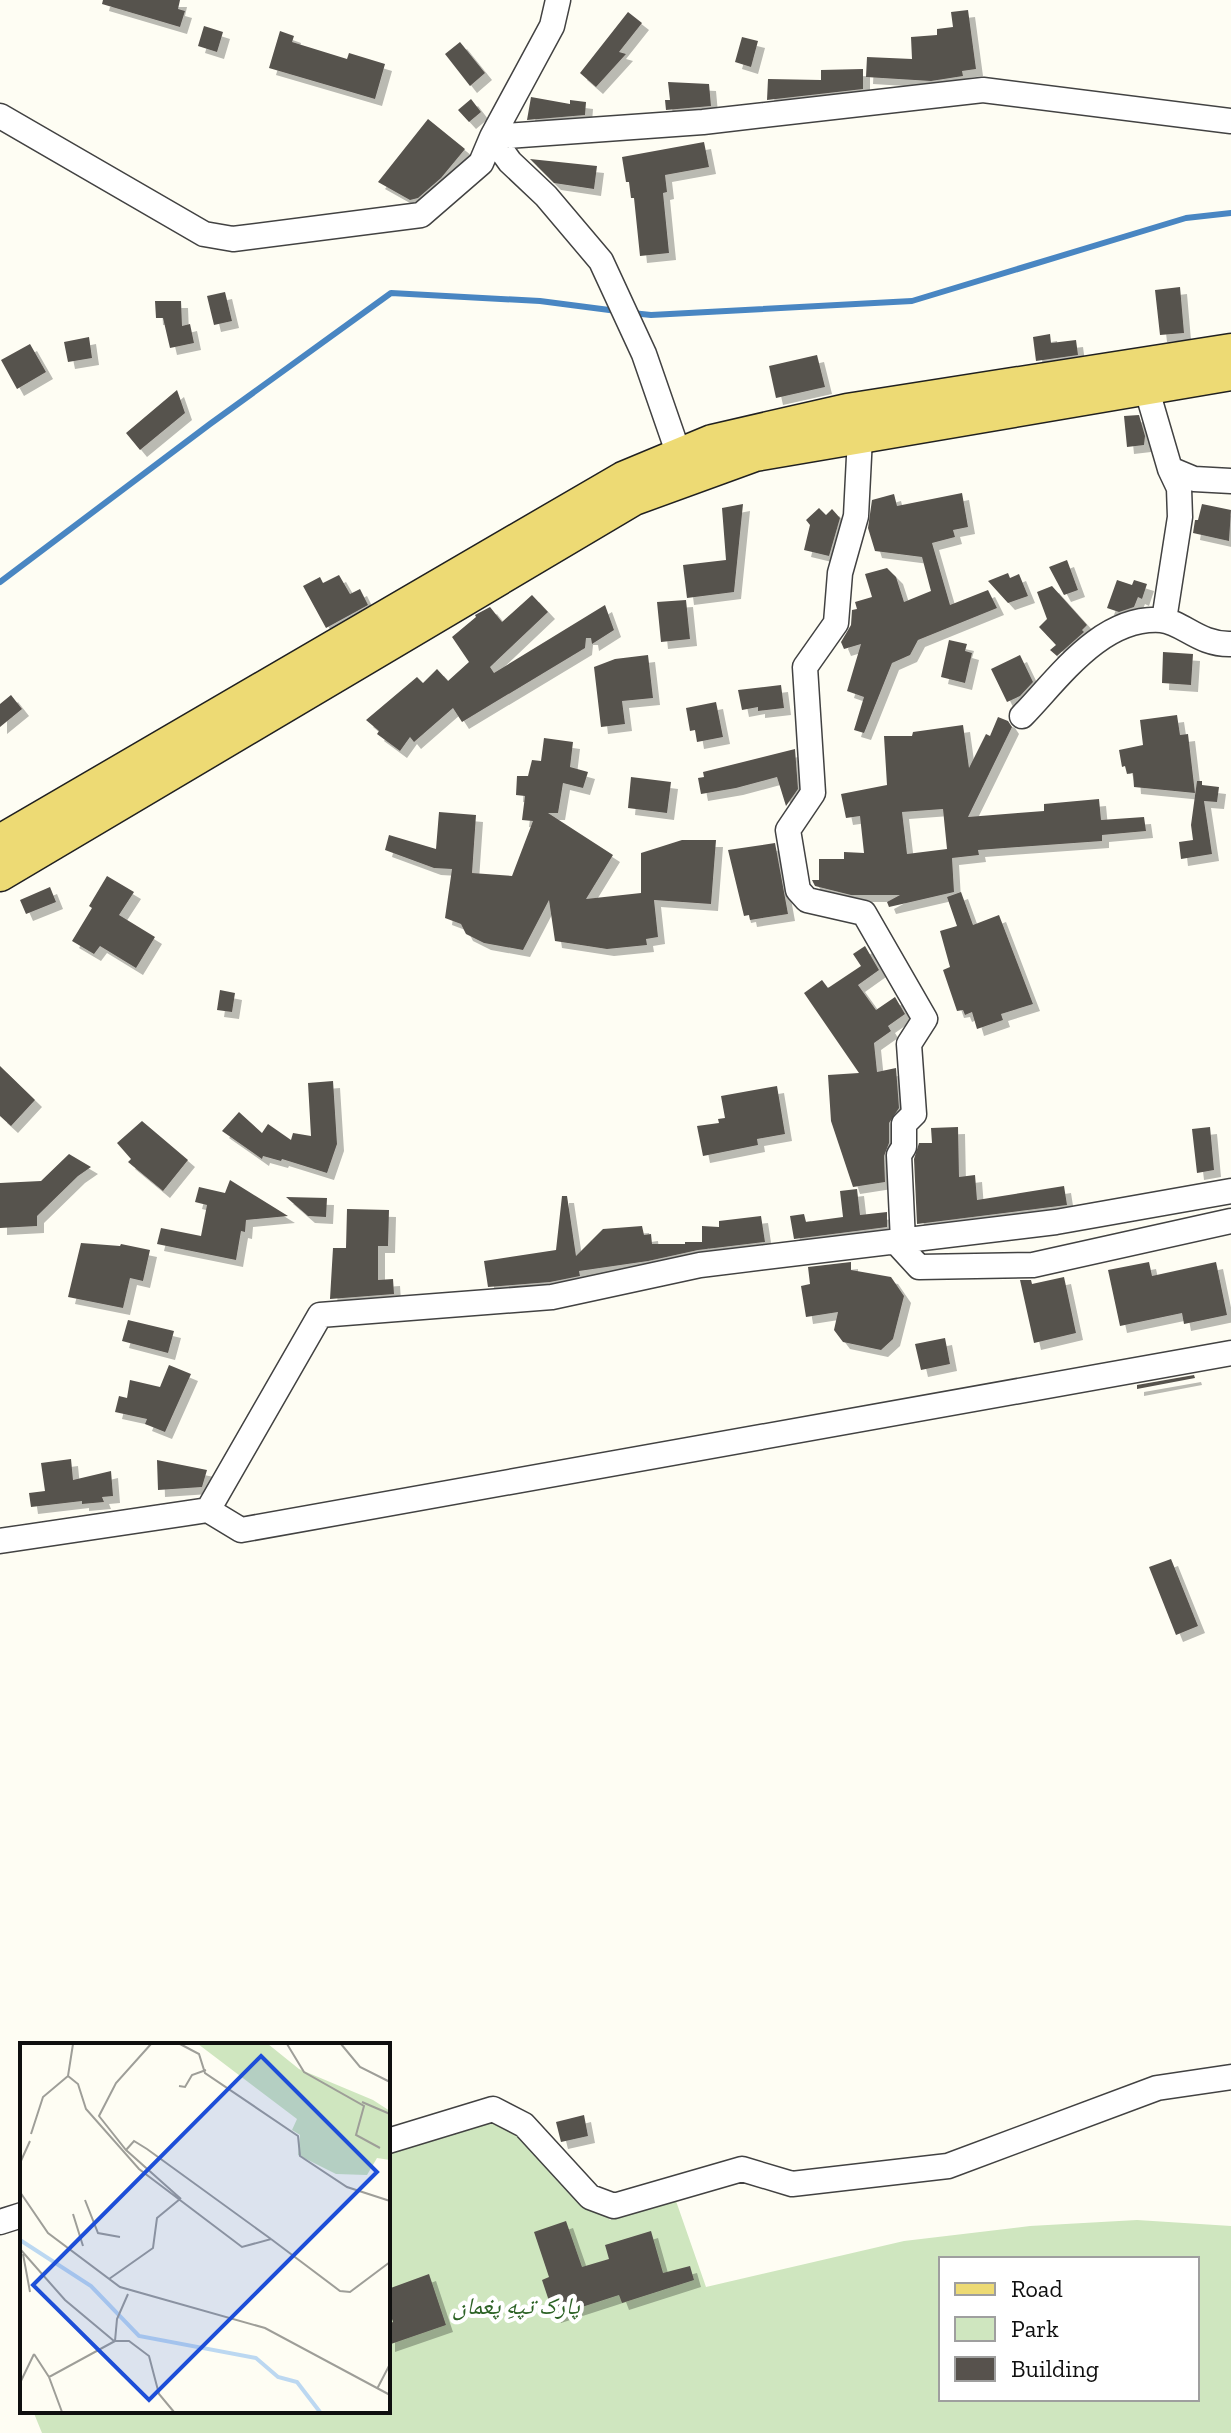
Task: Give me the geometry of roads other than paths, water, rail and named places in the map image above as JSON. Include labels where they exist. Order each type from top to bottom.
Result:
[{"type":"main road","points":[[0,841],[623,478],[712,441],[847,410],[1231,350]]},
{"type":"main road","points":[[0,875],[634,499],[755,455],[1231,374]]},
{"type":"street","points":[[0,116],[204,234],[233,239],[421,215],[481,163],[552,26],[558,0]]},
{"type":"street","points":[[492,137],[703,122],[983,90],[1231,121]]},
{"type":"street","points":[[492,137],[510,162],[546,196],[601,261],[644,354],[679,455]]},
{"type":"street","points":[[1146,387],[1170,469],[1179,488],[1180,517],[1164,620]]},
{"type":"street","points":[[860,437],[856,516],[840,573],[836,623],[805,667],[813,793],[788,830],[798,890],[807,900],[864,913],[925,1019],[909,1044],[914,1114],[904,1124],[904,1147],[899,1155],[899,1242],[919,1267],[1033,1265],[1231,1221]]},
{"type":"street","points":[[1170,469],[1194,479],[1231,481]]},
{"type":"street","points":[[1022,716],[1104,635],[1134,622],[1164,620],[1205,641],[1231,644]]},
{"type":"street","points":[[208,1510],[320,1315],[552,1297],[700,1265],[1056,1222],[1231,1191]]},
{"type":"street","points":[[0,1541],[208,1510],[241,1530],[1231,1353]]},
{"type":"street","points":[[390,2140],[493,2109],[524,2125],[590,2197],[614,2206],[742,2169],[792,2184],[948,2166],[1157,2088],[1231,2077]]},
{"type":"street","points":[[0,2222],[20,2216]]},
{"type":"waterway","points":[[632,313],[651,315],[912,301],[1186,218],[1231,213]]},
{"type":"waterway","points":[[0,582],[391,293],[540,301],[617,311]]},
{"type":"park label","name":"پارک تپهِ پغمان","points":[[516,2306]]}]
